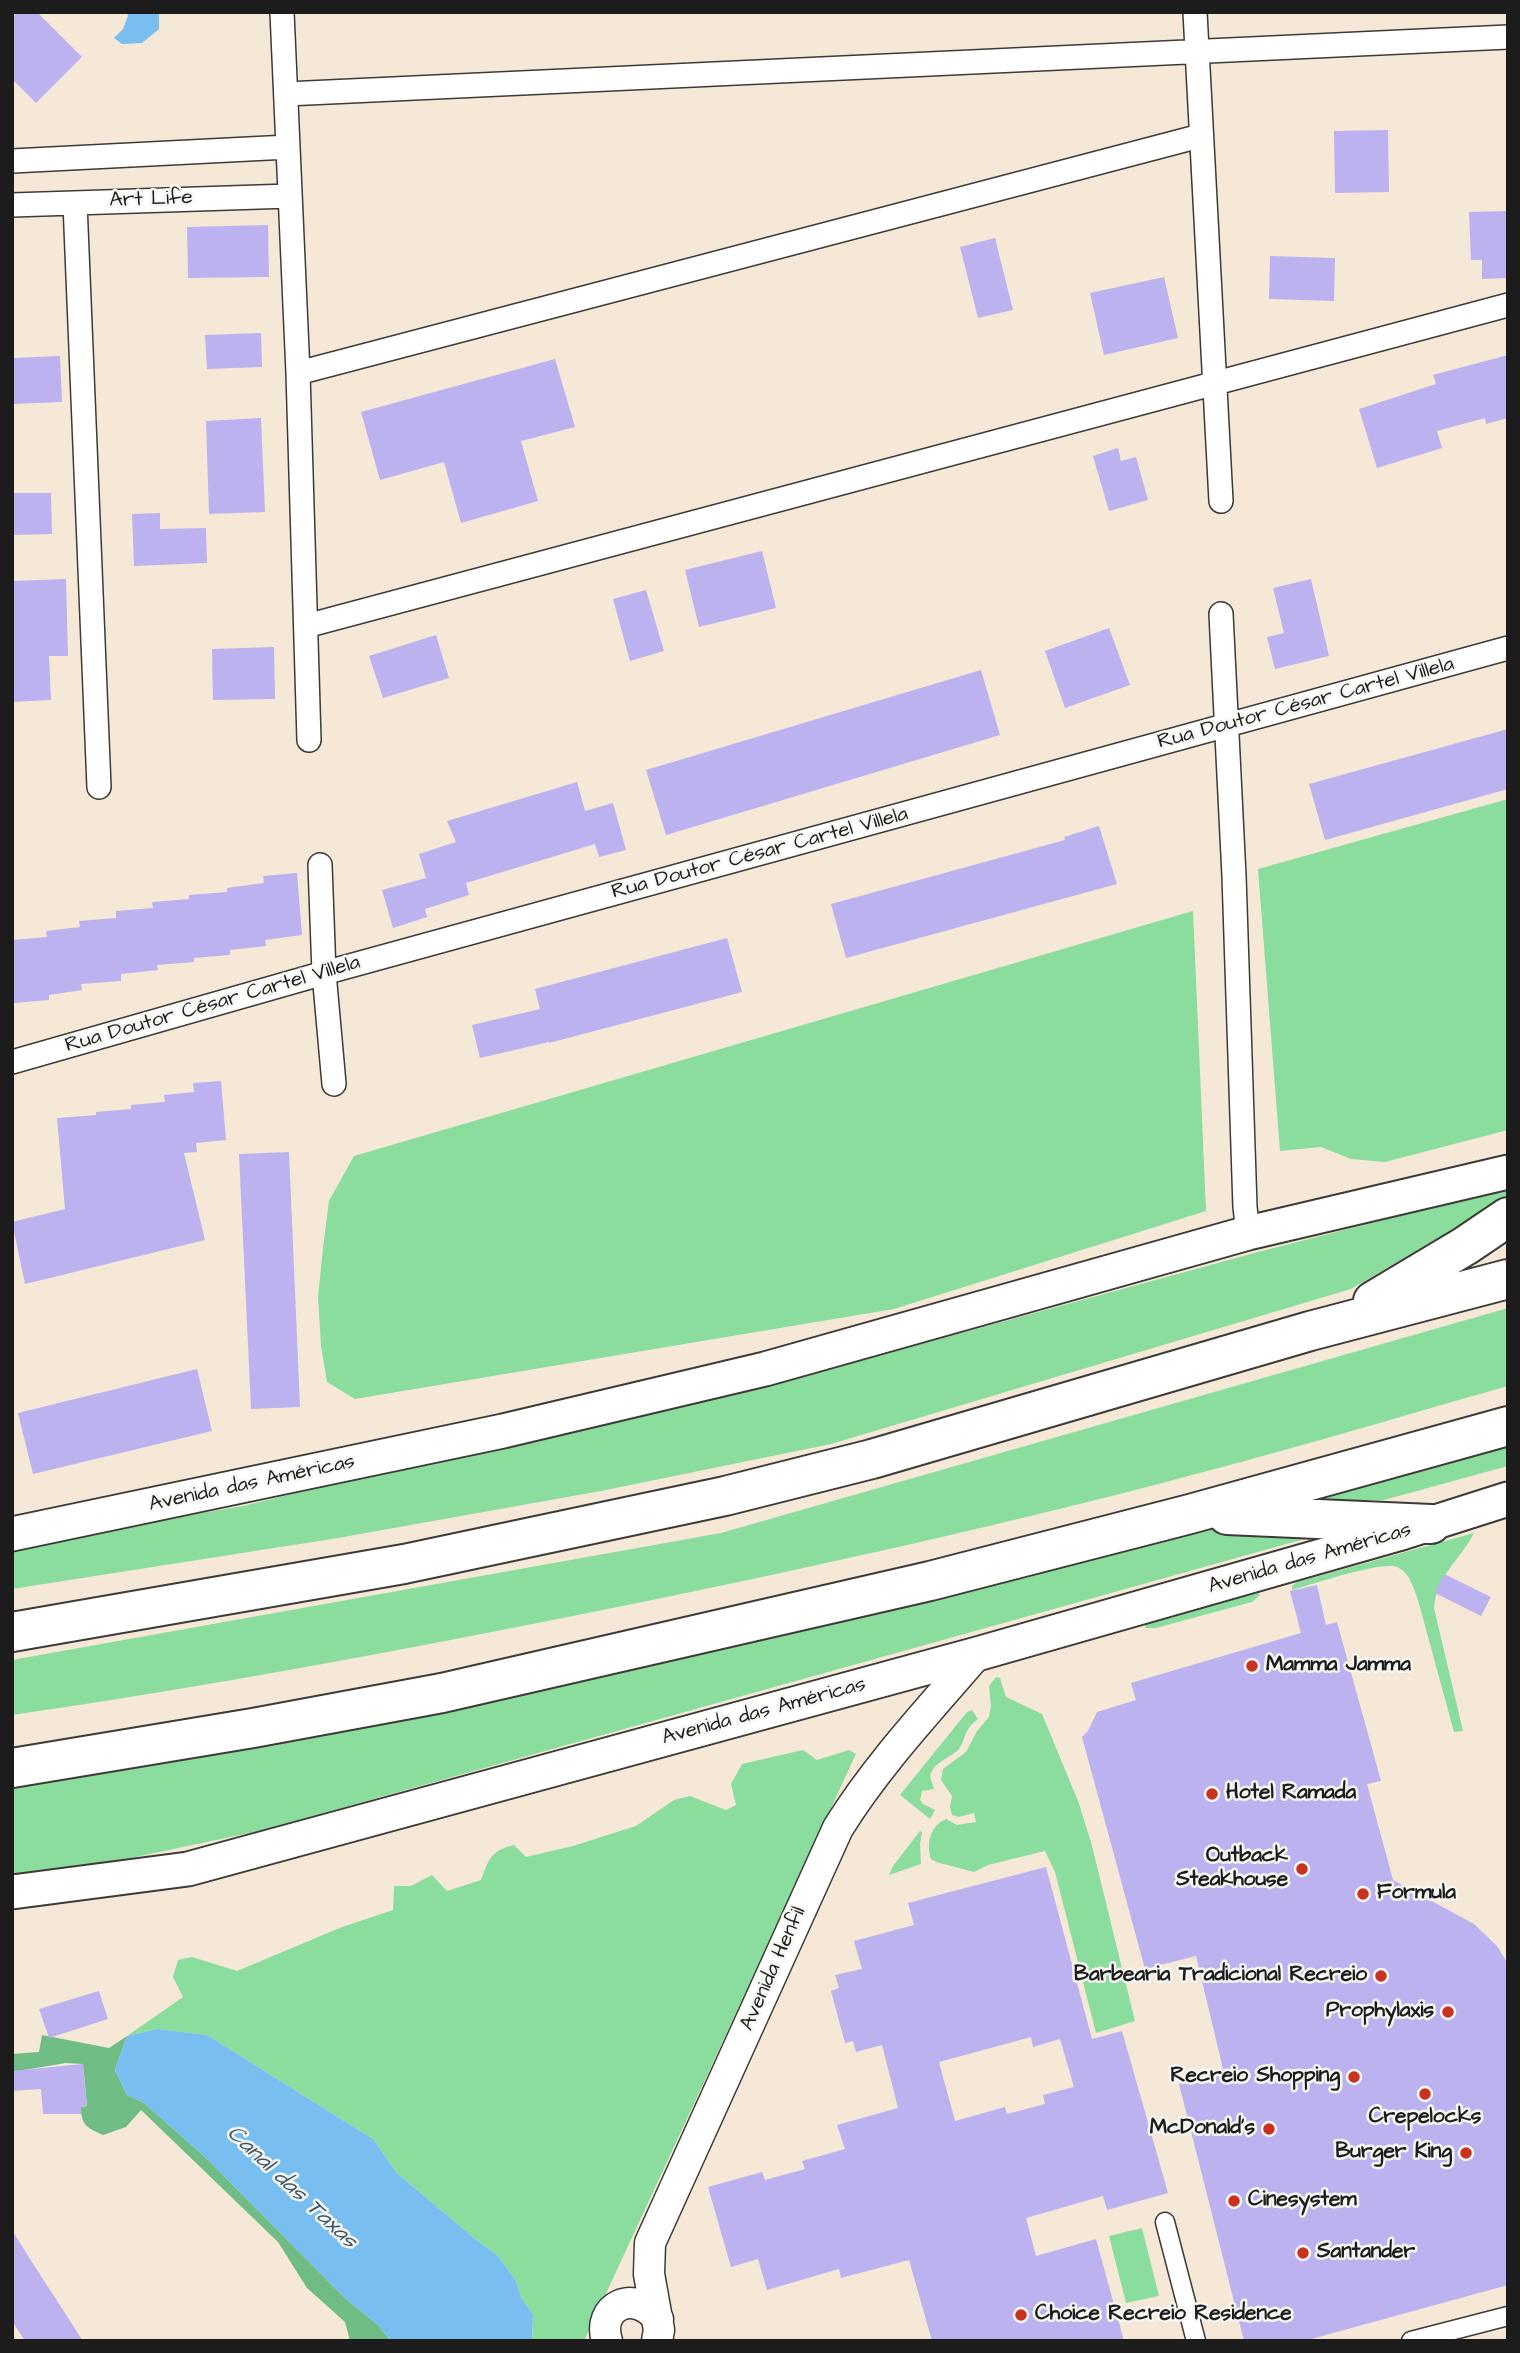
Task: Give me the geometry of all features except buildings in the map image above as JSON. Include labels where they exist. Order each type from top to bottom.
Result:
[{"type":"highway","points":[[1310,1331],[1392,1291],[1508,1217]]},
{"type":"highway","points":[[15,1631],[404,1564],[724,1496],[872,1459],[1310,1331],[1508,1279]]},
{"type":"highway","points":[[14,1767],[442,1693],[930,1581],[1190,1514],[1508,1426]]},
{"type":"highway","points":[[1190,1514],[1431,1524]]},
{"type":"main road","name":"Avenida das Américas","points":[[12,1534],[503,1431],[765,1369],[1248,1233],[1508,1171]]},
{"type":"main road","name":"Avenida das Américas","points":[[12,1892],[188,1869],[978,1654],[1431,1524],[1508,1499]]},
{"type":"street","points":[[282,12],[298,373],[309,740]]},
{"type":"street","points":[[1195,12],[1221,501]]},
{"type":"street","points":[[286,94],[1508,37]]},
{"type":"street","points":[[298,373],[1200,136]]},
{"type":"street","points":[[12,161],[288,147]]},
{"type":"street","name":"Art Life","points":[[12,205],[290,196]]},
{"type":"street","points":[[75,203],[99,787]]},
{"type":"street","points":[[306,626],[1508,305]]},
{"type":"street","points":[[1221,614],[1248,1233]]},
{"type":"street","name":"Rua Doutor César Cartel Villela","points":[[12,1062],[324,973],[1508,648]]},
{"type":"street","points":[[320,865],[324,973],[334,1084]]},
{"type":"street","name":"Avenida Henfil","points":[[661,2333],[649,2274],[650,2243],[838,1828],[858,1795],[883,1763],[978,1654]]},
{"type":"street","points":[[1166,2222],[1196,2341]]},
{"type":"street","points":[[604,2337],[608,2316],[616,2307],[628,2303],[640,2304],[650,2309],[661,2333]]},
{"type":"street","points":[[1411,2341],[1508,2316]]},
{"type":"green space","points":[[1508,799],[1508,1130],[1385,1162],[1351,1159],[1321,1147],[1280,1151],[1258,869]]},
{"type":"green space","points":[[1193,911],[1206,1211],[894,1309],[355,1399],[327,1382],[321,1346],[318,1297],[323,1248],[329,1201],[354,1156]]},
{"type":"green space","points":[[1508,1188],[1508,1197],[1351,1289],[831,1444],[601,1491],[338,1538],[12,1589],[12,1545],[243,1506],[542,1433],[811,1374],[1258,1252]]},
{"type":"green space","points":[[1508,1308],[1508,1386],[1241,1462],[992,1525],[657,1599],[293,1669],[12,1715],[12,1660],[721,1533]]},
{"type":"green space","points":[[1508,1432],[1508,1466],[1384,1500],[1326,1500],[1275,1496]]},
{"type":"green space","points":[[1218,1523],[1315,1536],[259,1831],[59,1871],[12,1875],[12,1775]]},
{"type":"green space","points":[[1474,1533],[1439,1586],[1434,1608],[1463,1731],[1454,1732],[1418,1600],[1403,1571],[1391,1566],[1379,1567],[1292,1590],[1292,1586],[1297,1582]]},
{"type":"green space","points":[[1259,1593],[1252,1602],[1156,1628],[1145,1628],[1145,1624],[1150,1621]]},
{"type":"green space","points":[[996,1677],[1000,1678],[1006,1697],[1042,1714],[1078,1801],[1091,1842],[1135,2021],[1096,2033],[1055,1872],[1045,1851],[988,1865],[974,1872],[931,1859],[929,1847],[936,1826],[946,1819],[957,1825],[976,1822],[974,1813],[959,1817],[952,1815],[952,1796],[941,1780],[943,1769],[966,1752],[977,1731],[989,1717],[989,1686]]},
{"type":"green space","points":[[972,1710],[978,1719],[969,1728],[957,1751],[933,1769],[930,1777],[934,1789],[922,1791],[920,1800],[935,1810],[930,1819],[900,1795],[967,1712]]},
{"type":"green space","points":[[803,1750],[817,1760],[849,1750],[856,1754],[584,2341],[532,2341],[533,2315],[521,2297],[516,2281],[498,2256],[397,2173],[373,2139],[207,2035],[157,2029],[127,2036],[183,1997],[173,1977],[178,1960],[192,1957],[237,1971],[342,1927],[393,1910],[394,1886],[411,1886],[432,1875],[447,1891],[481,1880],[491,1857],[506,1847],[514,1845],[526,1857],[573,1846],[636,1826],[674,1800],[690,1796],[726,1810],[736,1805],[731,1784],[742,1764]]},
{"type":"green space","points":[[920,1831],[921,1864],[889,1875],[893,1866]]},
{"type":"green space","points":[[42,2035],[109,2048],[127,2036],[115,2070],[127,2095],[144,2103],[204,2156],[346,2299],[378,2325],[391,2341],[350,2341],[345,2322],[307,2288],[278,2242],[141,2110],[126,2127],[103,2135],[86,2125],[81,2113],[81,2107],[87,2106],[83,2064],[66,2063],[12,2072],[12,2054],[39,2052]]},
{"type":"green space","points":[[1142,2228],[1159,2296],[1126,2303],[1109,2236]]},
{"type":"water","points":[[127,12],[159,12],[159,29],[142,43],[122,44],[114,38],[123,29]]},
{"type":"water","name":"Canal das Taxas","points":[[157,2029],[207,2035],[373,2139],[397,2173],[498,2256],[516,2281],[521,2297],[533,2315],[532,2341],[391,2341],[378,2325],[346,2299],[204,2156],[144,2103],[127,2095],[115,2070],[127,2036]]},
{"type":"place","name":"Mamma Jamma","points":[[1252,1666]]},
{"type":"place","name":"Hotel Ramada","points":[[1212,1794]]},
{"type":"place","name":"Outback Steakhouse","points":[[1302,1869]]},
{"type":"place","name":"Formula","points":[[1363,1894]]},
{"type":"place","name":"Barbearia Tradicional Recreio","points":[[1381,1976]]},
{"type":"place","name":"Prophylaxis","points":[[1448,2012]]},
{"type":"place","name":"Recreio Shopping","points":[[1354,2077]]},
{"type":"place","name":"Crepelocks","points":[[1425,2094]]},
{"type":"place","name":"McDonald's","points":[[1269,2129]]},
{"type":"place","name":"Burger King","points":[[1466,2153]]},
{"type":"place","name":"Cinesystem","points":[[1234,2201]]},
{"type":"place","name":"Santander","points":[[1303,2253]]},
{"type":"place","name":"Choice Recreio Residence","points":[[1021,2315]]}]
